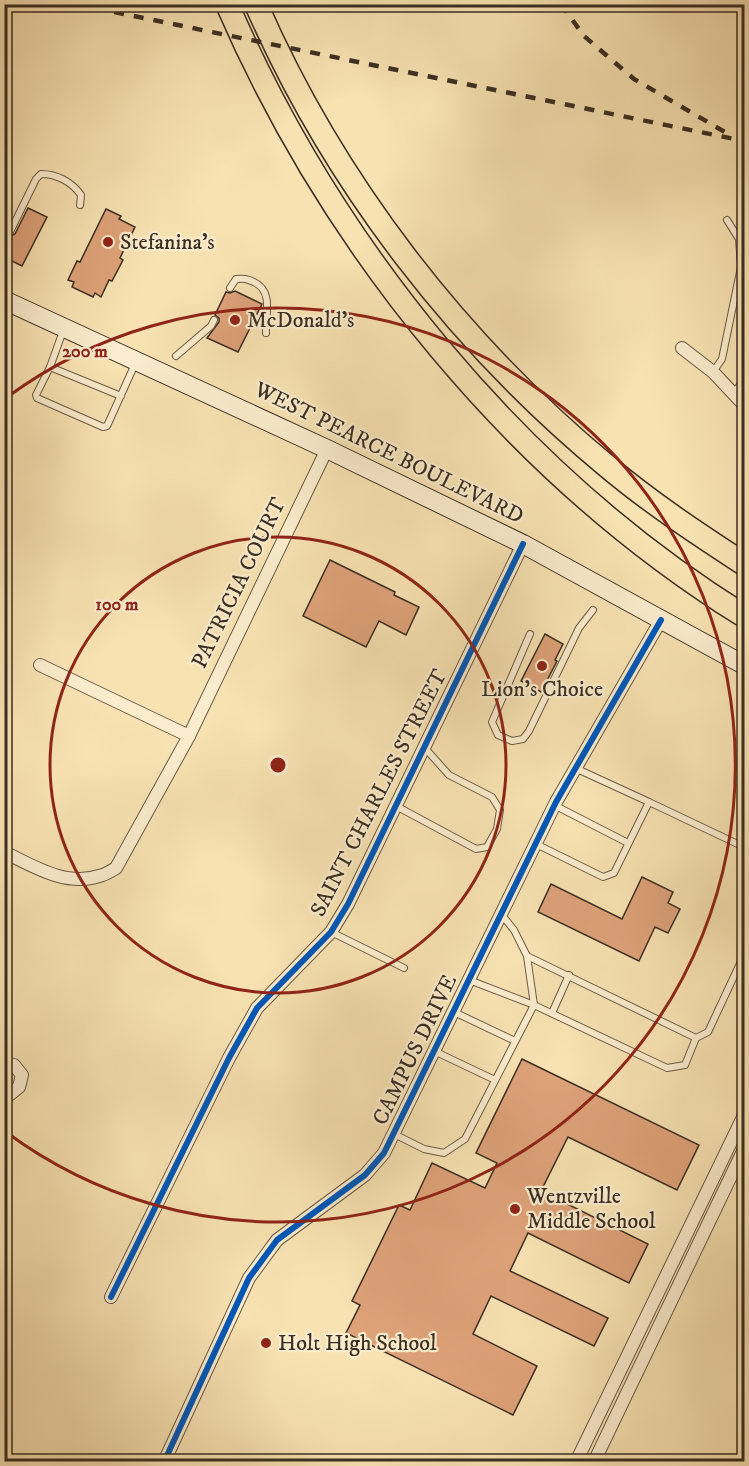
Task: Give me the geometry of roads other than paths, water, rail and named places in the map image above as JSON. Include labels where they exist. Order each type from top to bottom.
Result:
[{"type":"highway","points":[[227,4],[250,56],[287,127],[315,174],[377,266],[446,355],[520,436],[601,511],[688,579],[744,616]]},
{"type":"highway","points":[[256,4],[292,80],[319,129],[349,176],[416,269],[487,353],[526,394],[608,467],[652,502],[744,564]]},
{"type":"main road","name":"WEST PEARCE BOULEVARD","points":[[4,300],[327,449],[523,544],[744,665]]},
{"type":"street","points":[[682,348],[713,372],[744,405]]},
{"type":"street","name":"PATRICIA COURT","points":[[4,852],[49,874],[76,879],[98,877],[116,868],[189,736],[327,449]]},
{"type":"street","name":"SAINT CHARLES STREET","points":[[111,1297],[229,1058],[257,1008],[331,932],[348,904],[523,544]]},
{"type":"street","name":"CAMPUS DRIVE","points":[[164,1461],[249,1278],[277,1240],[365,1175],[384,1153],[554,805],[661,620]]},
{"type":"street","points":[[40,664],[189,736]]},
{"type":"street","points":[[4,1063],[15,1065],[22,1075],[19,1087],[4,1099]]},
{"type":"street","points":[[576,1461],[744,1115]]},
{"type":"street","points":[[594,1461],[744,1149]]},
{"type":"lane","points":[[9,232],[36,179],[41,174],[51,174],[74,186],[81,195],[80,205]]},
{"type":"lane","points":[[713,372],[722,359],[741,267],[739,239],[728,220]]},
{"type":"lane","points":[[230,288],[236,279],[245,278],[262,286],[266,293],[266,333]]},
{"type":"lane","points":[[176,356],[211,326],[214,320]]},
{"type":"lane","points":[[64,327],[50,367],[36,395],[38,398],[103,427],[107,426],[137,361]]},
{"type":"lane","points":[[50,367],[121,396]]},
{"type":"lane","points":[[733,393],[744,381]]},
{"type":"lane","points":[[530,634],[492,722],[498,735],[512,741],[523,739],[529,731],[579,628],[593,610]]},
{"type":"lane","points":[[396,806],[476,849],[487,847],[497,829],[500,810],[492,797],[449,775],[424,747]]},
{"type":"lane","points":[[575,768],[744,847]]},
{"type":"lane","points":[[535,844],[603,877],[614,873],[649,802]]},
{"type":"lane","points":[[554,805],[628,843]]},
{"type":"lane","points":[[394,1134],[424,1149],[444,1153],[465,1140],[534,1005],[527,956],[514,930],[501,914]]},
{"type":"lane","points":[[331,932],[404,968]]},
{"type":"lane","points":[[469,980],[534,1005],[667,1068],[685,1065],[696,1038],[708,1032],[744,955]]},
{"type":"lane","points":[[527,956],[696,1038]]},
{"type":"lane","points":[[552,1013],[569,975]]},
{"type":"lane","points":[[454,1012],[515,1041]]},
{"type":"lane","points":[[434,1051],[495,1080]]},
{"type":"railway","points":[[75,4],[744,141]]},
{"type":"railway","points":[[561,4],[584,36],[634,79],[730,135]]},
{"type":"place","name":"Stefanina's","points":[[108,242]]},
{"type":"place","name":"McDonald's","points":[[235,320]]},
{"type":"place","name":"Lion's Choice","points":[[542,666]]},
{"type":"place","name":"Wentzville Middle School","points":[[515,1209]]},
{"type":"place","name":"Holt High School","points":[[266,1343]]}]
